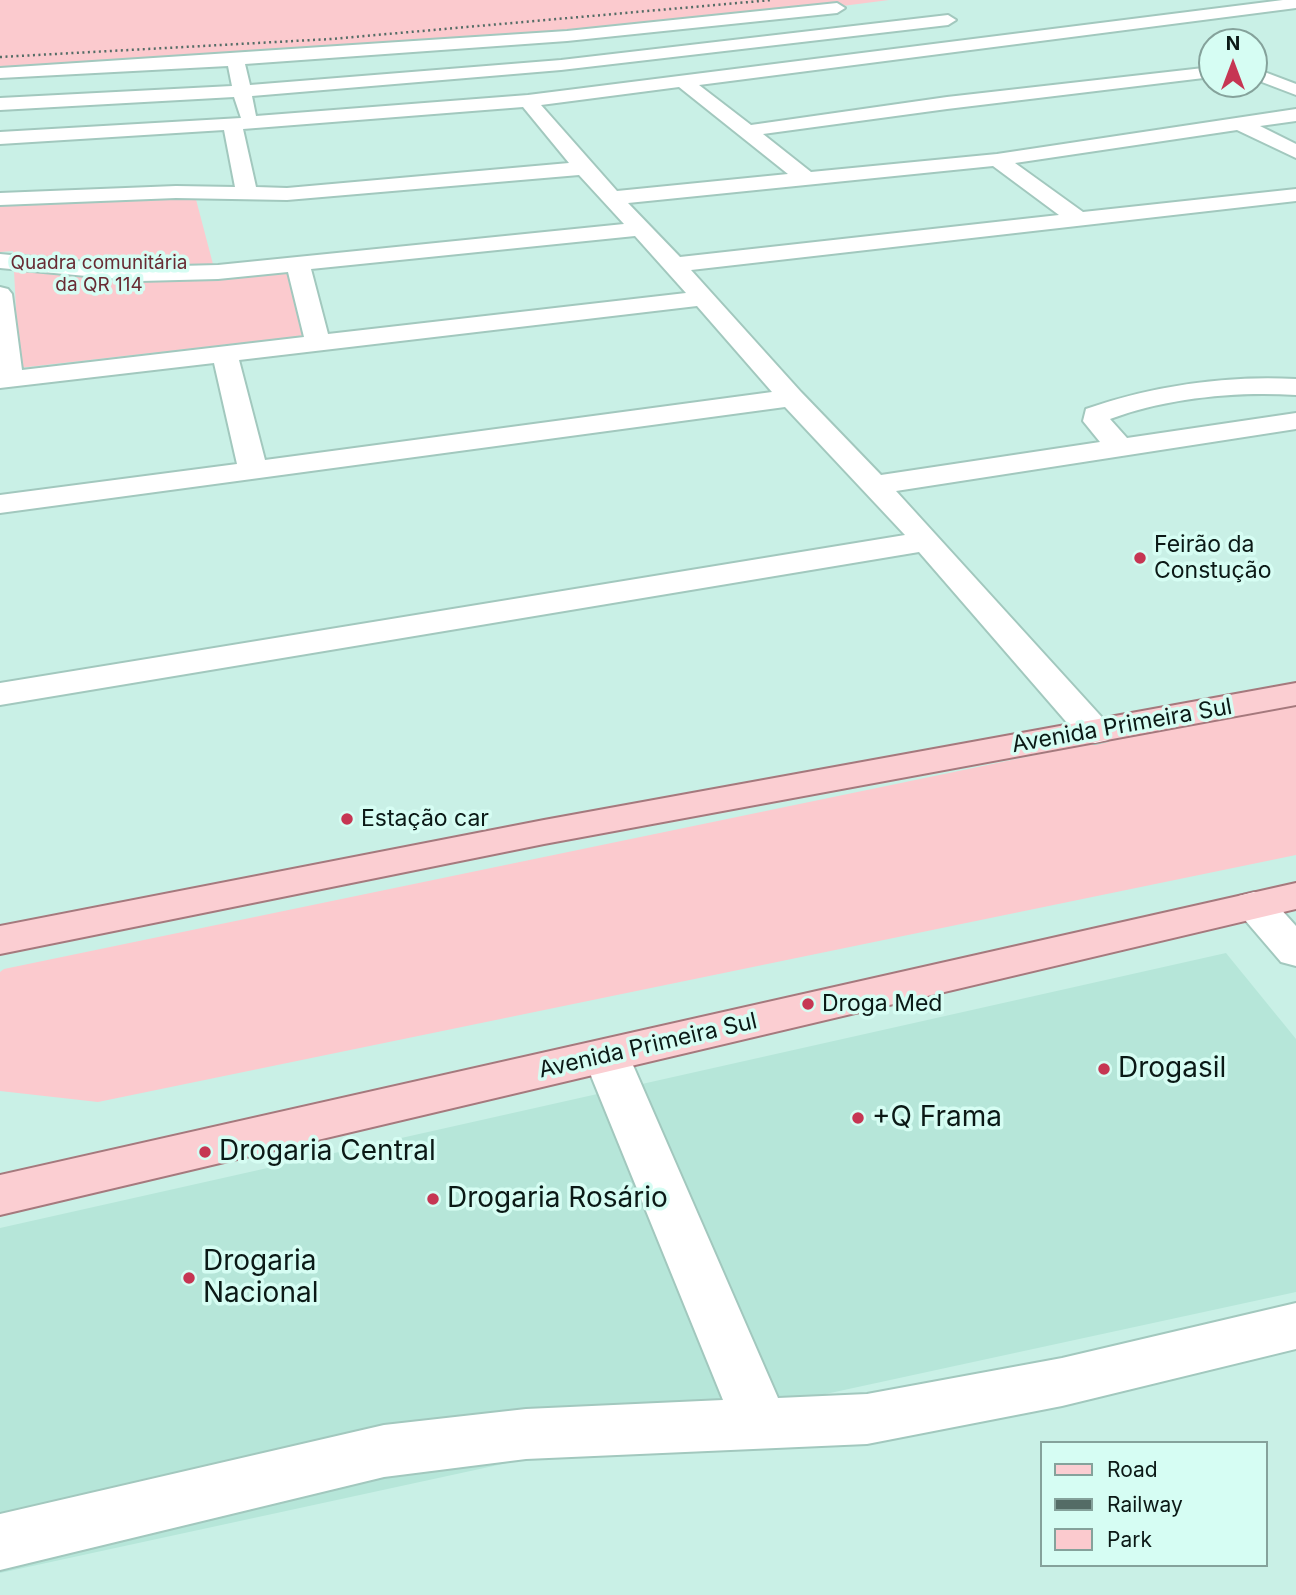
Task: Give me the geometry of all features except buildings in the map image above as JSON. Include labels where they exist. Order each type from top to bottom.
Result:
[{"type":"main road","name":"Avenida Primeira Sul","points":[[0,940],[544,832],[1296,694]]},
{"type":"main road","name":"Avenida Primeira Sul","points":[[0,1194],[1275,901]]},
{"type":"street","points":[[0,138],[242,124],[528,101],[1296,3]]},
{"type":"street","points":[[0,73],[235,60],[567,36],[850,6]]},
{"type":"street","points":[[915,6],[1000,42]]},
{"type":"street","points":[[0,104],[242,91],[561,65],[959,25]]},
{"type":"street","points":[[1065,33],[1103,48]]},
{"type":"street","points":[[235,60],[242,91],[247,192]]},
{"type":"street","points":[[1140,62],[1177,76]]},
{"type":"street","points":[[1268,65],[1275,64]]},
{"type":"street","points":[[747,131],[947,103],[1198,74]]},
{"type":"street","points":[[1268,79],[1296,90]]},
{"type":"street","points":[[684,82],[805,178]]},
{"type":"street","points":[[528,101],[584,169],[674,265],[791,398],[927,541],[1095,732]]},
{"type":"street","points":[[612,198],[997,160],[1296,115]]},
{"type":"street","points":[[1241,124],[1296,152]]},
{"type":"street","points":[[997,160],[1078,219]]},
{"type":"street","points":[[0,199],[337,191],[584,169]]},
{"type":"street","points":[[674,265],[1296,195]]},
{"type":"street","points":[[0,261],[140,274],[298,265],[640,229]]},
{"type":"street","points":[[298,265],[318,344]]},
{"type":"street","points":[[0,295],[5,379],[704,299]]},
{"type":"street","points":[[225,355],[253,470]]},
{"type":"street","points":[[1119,446],[1097,421],[1096,415],[1111,408],[1179,395],[1267,386],[1296,387]]},
{"type":"street","points":[[0,504],[791,398]]},
{"type":"street","points":[[874,485],[1296,421]]},
{"type":"street","points":[[0,694],[927,541]]},
{"type":"street","points":[[1275,901],[1296,952]]},
{"type":"street","points":[[606,1056],[761,1423]]},
{"type":"street","points":[[0,1542],[384,1451],[526,1434],[867,1419],[1062,1381],[1296,1325]]},
{"type":"shaded area","points":[[1226,953],[1296,1039],[1296,1292],[0,1573],[0,1228]]},
{"type":"green space","points":[[0,0],[889,0],[578,40],[222,66],[0,75]]},
{"type":"green space","name":"Quadra comunitária da QR 114","points":[[193,188],[214,268],[290,264],[311,335],[19,368],[13,251],[0,252],[0,196]]},
{"type":"green space","points":[[1296,701],[1296,855],[98,1102],[0,1091],[0,972],[4,969]]},
{"type":"railway","points":[[0,57],[331,39],[772,0]]},
{"type":"place","name":"Feirão da Constução","points":[[1140,558]]},
{"type":"place","name":"Estação car","points":[[347,819]]},
{"type":"place","name":"Droga Med","points":[[808,1004]]},
{"type":"place","name":"Drogasil","points":[[1104,1069]]},
{"type":"place","name":"+Q Frama","points":[[858,1118]]},
{"type":"place","name":"Drogaria Central","points":[[205,1152]]},
{"type":"place","name":"Drogaria Rosário","points":[[433,1199]]},
{"type":"place","name":"Drogaria Nacional","points":[[189,1278]]}]
